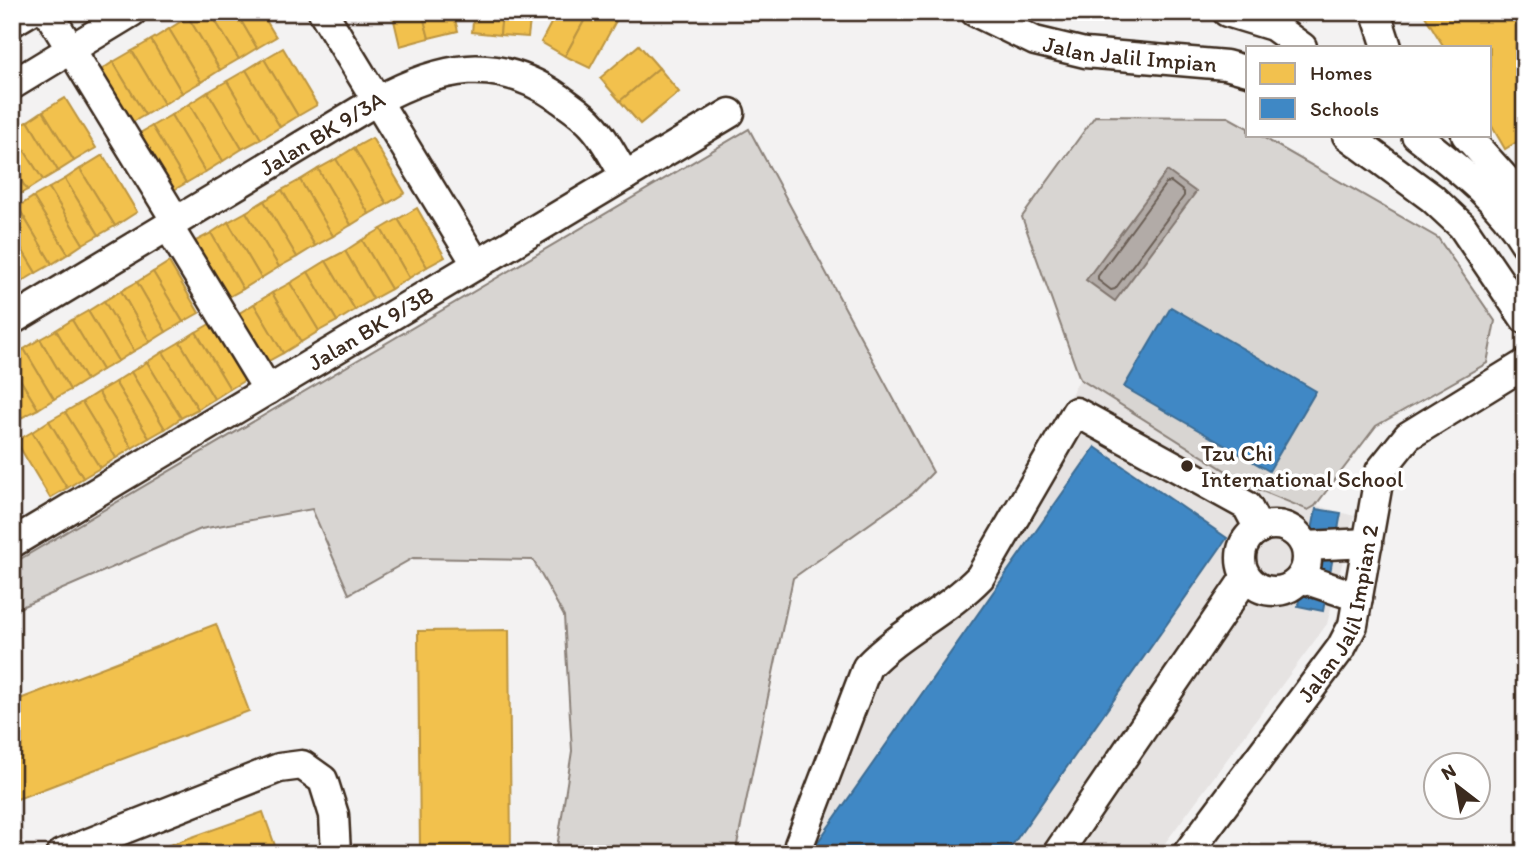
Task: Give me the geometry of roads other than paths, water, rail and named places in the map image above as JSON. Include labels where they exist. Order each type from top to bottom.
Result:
[{"type":"street","points":[[12,22],[29,12]]},
{"type":"street","points":[[48,12],[268,390]]},
{"type":"street","points":[[12,85],[132,12]]},
{"type":"street","points":[[323,12],[477,265]]},
{"type":"street","name":"Jalan Jalil Impian","points":[[975,12],[1035,41],[1085,53],[1226,65],[1246,70]]},
{"type":"street","points":[[1227,12],[1273,26],[1301,46]]},
{"type":"street","points":[[1379,12],[1377,16],[1387,46]]},
{"type":"street","name":"Jalan BK 9/3A","points":[[12,320],[376,101],[404,86],[429,77],[462,70],[497,70],[529,80],[573,108],[594,126],[625,176]]},
{"type":"street","name":"Jalan BK 9/3B","points":[[12,543],[730,113]]},
{"type":"street","points":[[1348,136],[1432,198],[1462,226],[1523,316],[1522,368]]},
{"type":"street","points":[[1417,136],[1478,184],[1525,243]]},
{"type":"street","points":[[1467,136],[1525,201]]},
{"type":"street","name":"Jalan Jalil Impian 2","points":[[1187,854],[1341,648],[1353,625],[1380,471],[1408,436],[1522,368]]},
{"type":"street","points":[[801,854],[799,845],[867,667],[883,650],[960,597],[980,577],[1076,412],[1247,506],[1259,528]]},
{"type":"street","points":[[1281,525],[1291,529],[1306,546],[1306,568],[1294,586],[1273,592],[1252,584],[1246,578],[1241,566],[1243,545],[1259,528],[1281,525]]},
{"type":"street","points":[[1306,546],[1368,543]]},
{"type":"street","points":[[1058,854],[1246,578]]},
{"type":"street","points":[[1301,578],[1358,597]]},
{"type":"street","points":[[61,854],[279,768],[302,765],[323,780],[334,815],[336,854]]},
{"type":"water","points":[[1167,171],[1196,192],[1115,301],[1086,280]]},
{"type":"place","name":"Tzu Chi International School","points":[[1187,466]]}]
